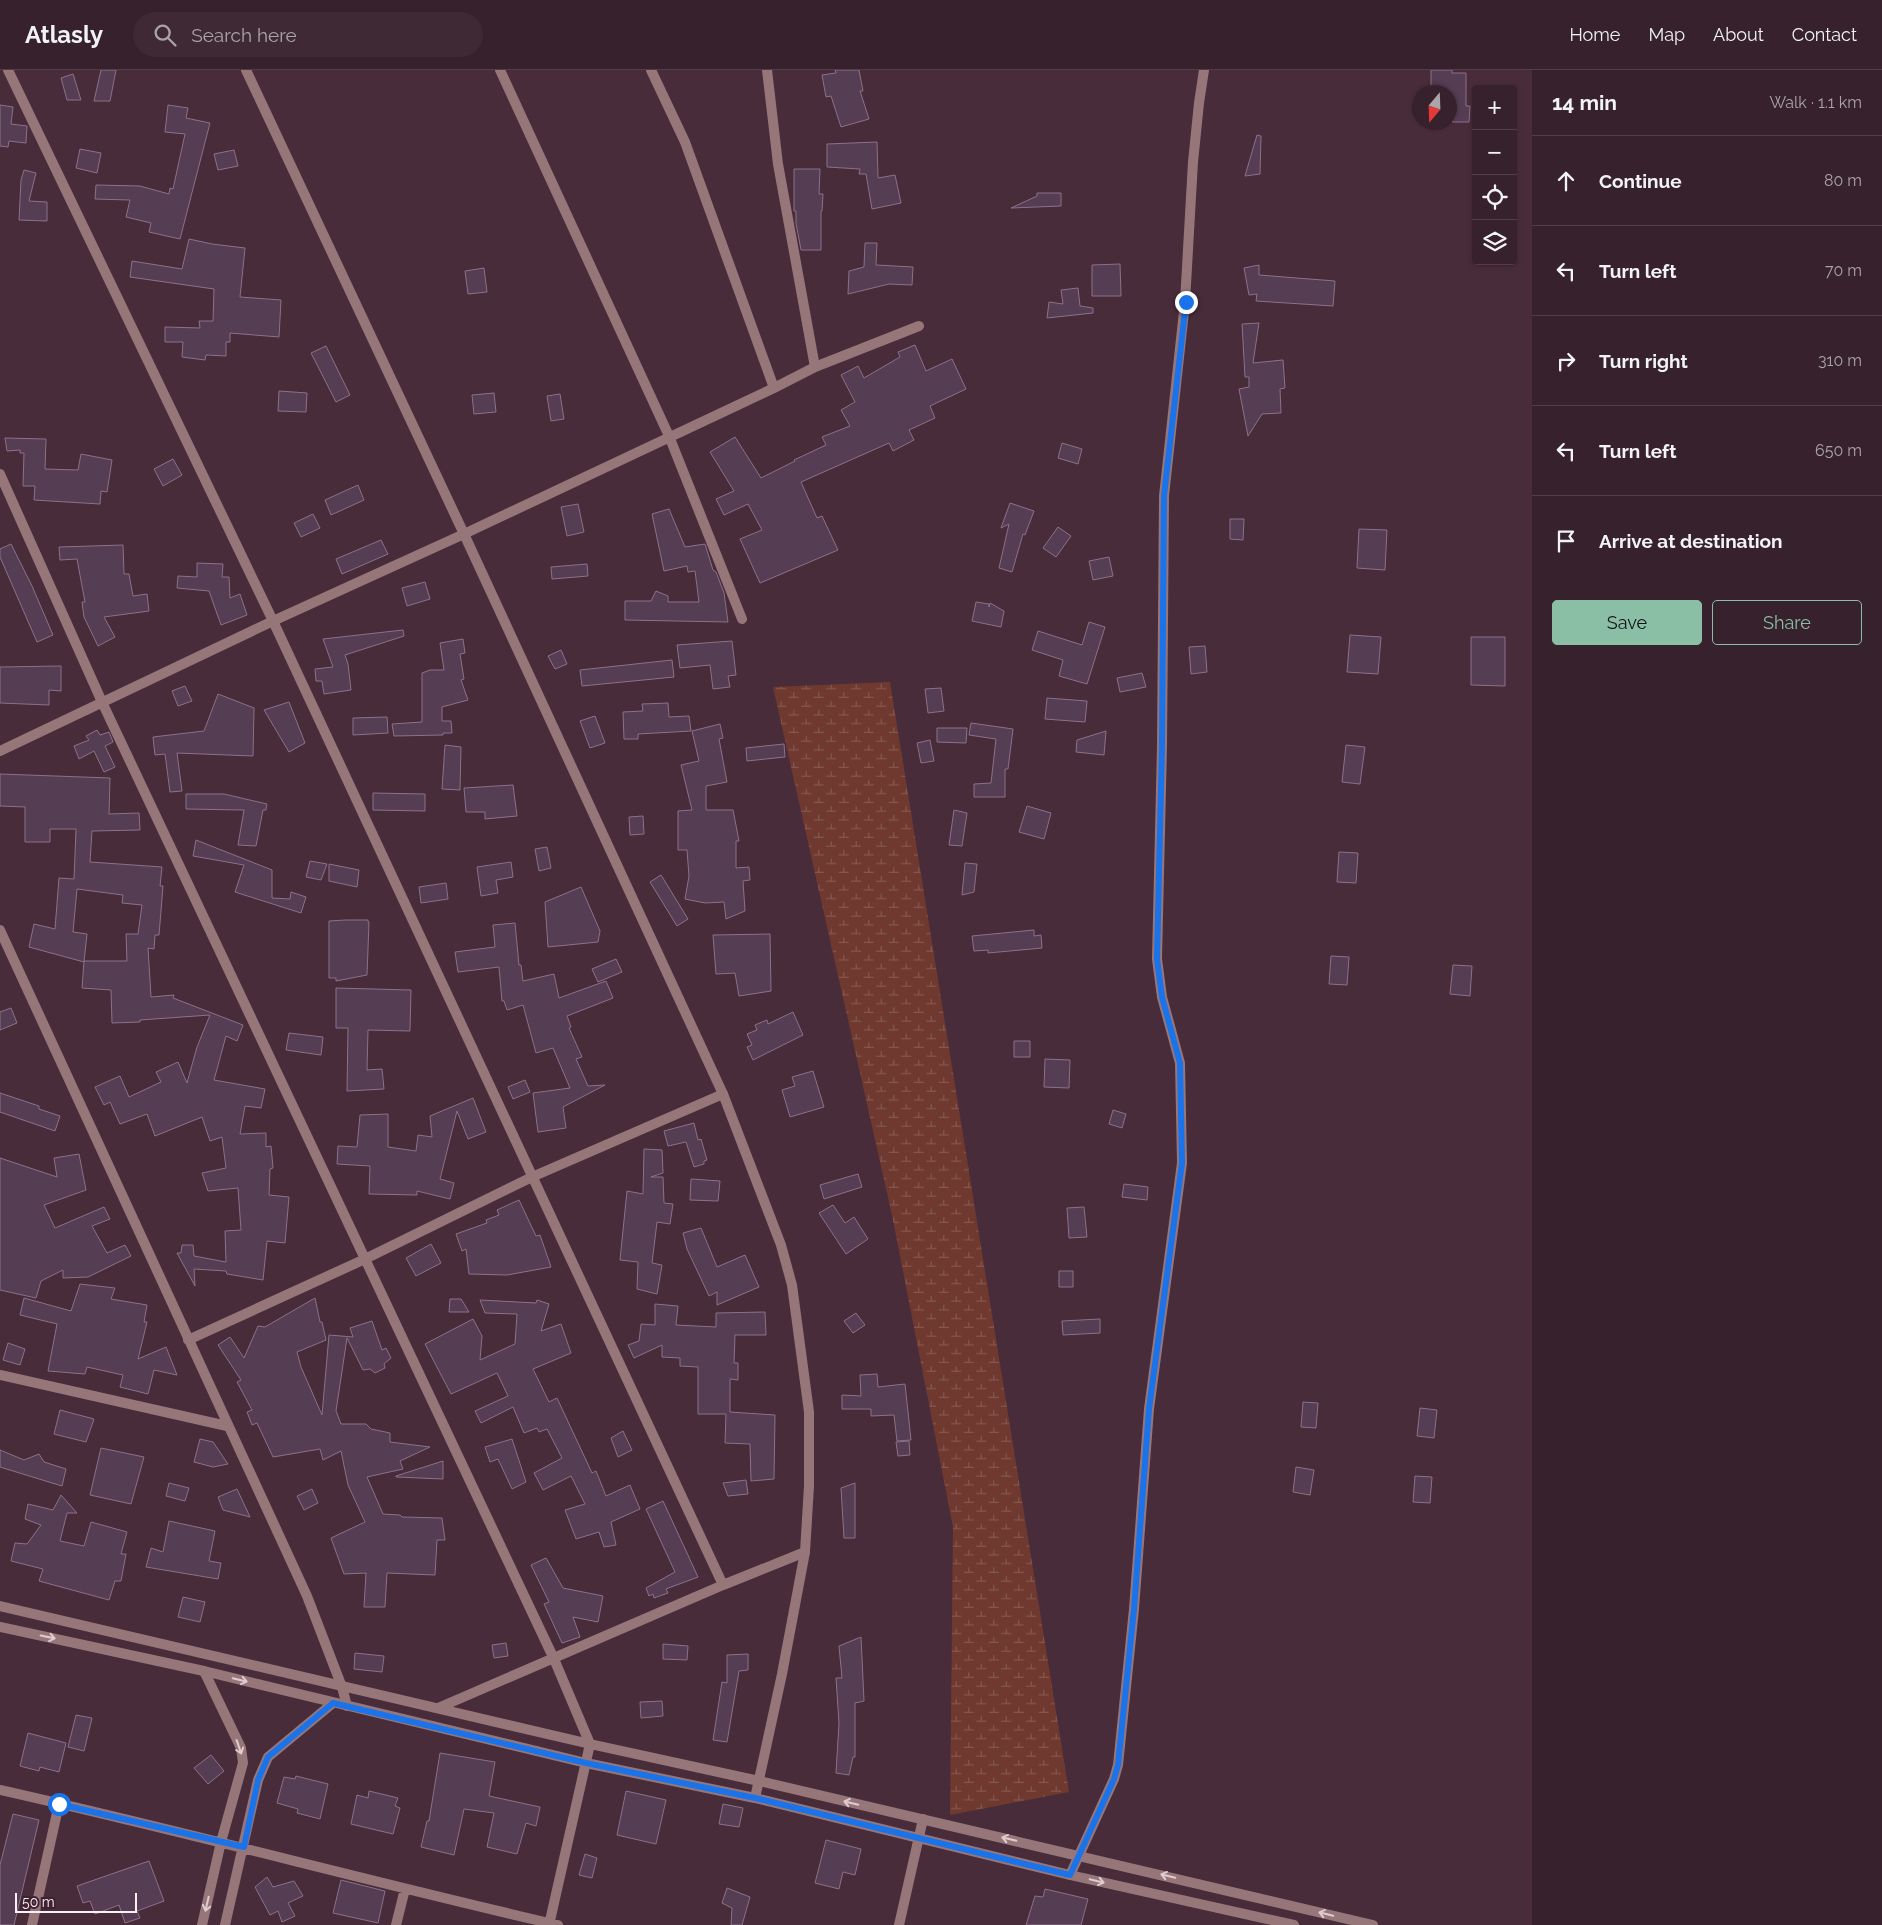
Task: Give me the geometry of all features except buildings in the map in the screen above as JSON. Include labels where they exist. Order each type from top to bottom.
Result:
[{"type":"street","points":[[8,70],[273,620],[723,1585]]},
{"type":"street","points":[[246,70],[724,1094],[781,1246],[792,1285],[809,1412],[809,1486],[805,1552],[755,1798]]},
{"type":"street","points":[[500,70],[669,436],[742,619]]},
{"type":"street","points":[[651,70],[685,142],[774,388]]},
{"type":"street","points":[[767,70],[778,164],[815,367]]},
{"type":"street","points":[[1070,1875],[1114,1779],[1118,1765],[1134,1609],[1149,1409],[1182,1163],[1180,1063],[1162,997],[1157,959],[1162,746],[1164,496],[1186,302],[1194,152],[1204,70]]},
{"type":"street","points":[[0,751],[273,620],[464,534],[815,367],[919,326]]},
{"type":"street","points":[[0,474],[102,702],[554,1659],[590,1744],[552,1924],[404,1889],[244,1847],[0,1790]]},
{"type":"street","points":[[0,930],[307,1596],[342,1687],[347,1706]]},
{"type":"street","points":[[188,1340],[365,1259],[532,1177],[724,1094]]},
{"type":"street","points":[[0,1374],[227,1426]]},
{"type":"street","points":[[438,1708],[723,1585],[805,1552]]},
{"type":"street","points":[[0,1606],[342,1687],[759,1781],[1373,1925]]},
{"type":"street","points":[[0,1627],[204,1671],[586,1763],[755,1798],[1070,1875],[1294,1925]]},
{"type":"street","points":[[202,1925],[221,1842],[243,1764],[240,1748],[204,1671]]},
{"type":"street","points":[[225,1925],[258,1780],[268,1757],[333,1703]]},
{"type":"street","points":[[32,1925],[59,1804]]},
{"type":"street","points":[[899,1925],[923,1819]]},
{"type":"street","points":[[396,1925],[404,1889]]},
{"type":"green space","points":[[890,682],[1069,1792],[950,1815],[953,1527],[892,1215],[773,687]]},
{"type":"route","points":[[59,1804],[244,1847],[258,1780],[268,1757],[333,1703],[437,1726],[586,1763],[755,1798],[1070,1875],[1114,1779],[1118,1765],[1134,1609],[1149,1409],[1182,1163],[1180,1063],[1162,997],[1157,959],[1162,746],[1164,496],[1186,302]]}]
